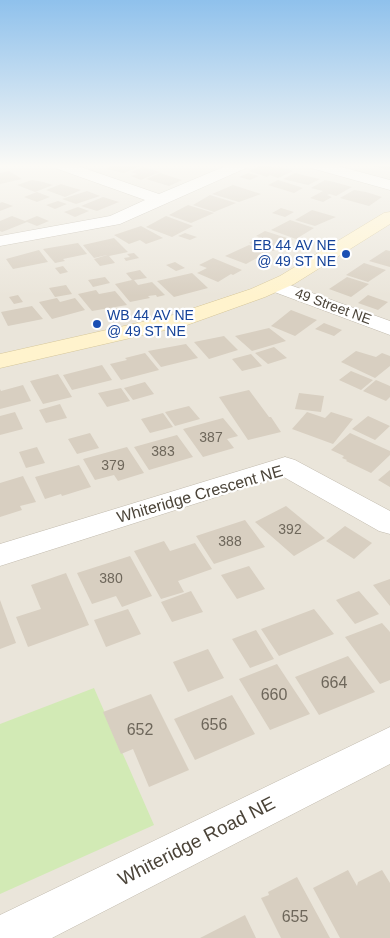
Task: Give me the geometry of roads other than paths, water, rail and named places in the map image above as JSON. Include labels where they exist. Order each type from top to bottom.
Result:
[{"type":"street","points":[[0,241],[114,220],[140,209]]},
{"type":"street","points":[[0,361],[179,320],[276,286],[390,217]]},
{"type":"street","name":"49 Street NE","points":[[276,286],[390,328]]},
{"type":"street","name":"Whiteridge Crescent NE","points":[[0,555],[285,466],[390,524]]},
{"type":"street","name":"Whiteridge Road NE","points":[[19,935],[390,745]]},
{"type":"place","name":"EB 44 AV NE @ 49 ST NE","points":[[346,254]]},
{"type":"place","name":"WB 44 AV NE @ 49 ST NE","points":[[97,324]]}]
